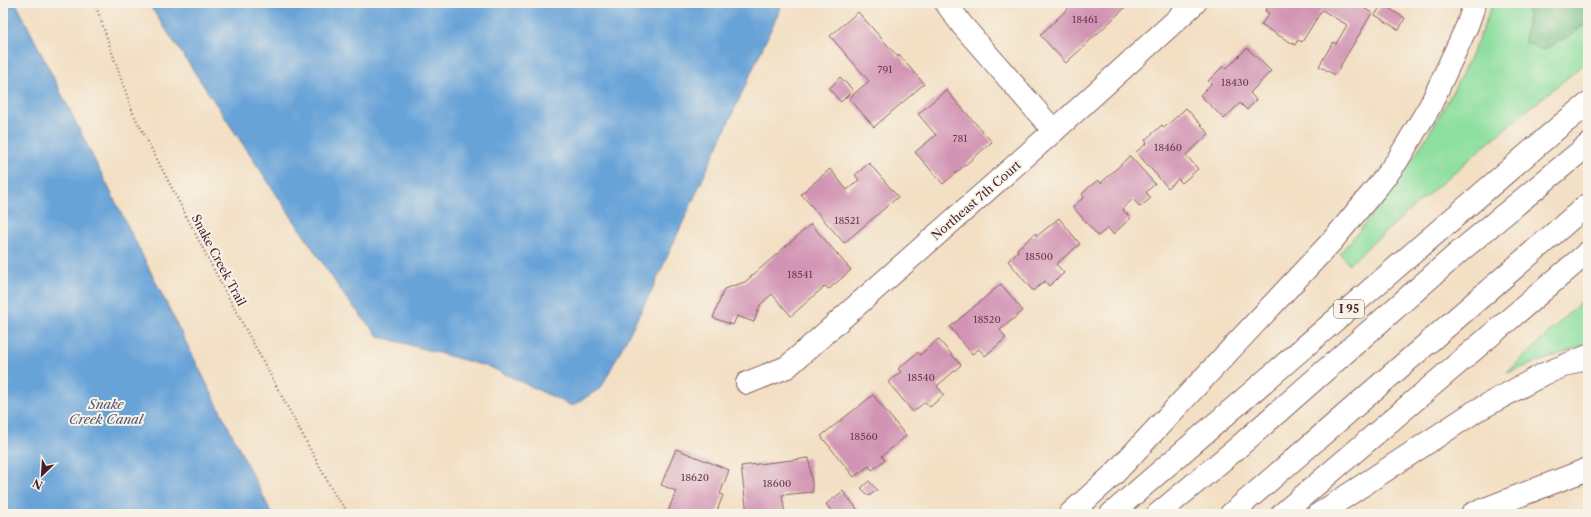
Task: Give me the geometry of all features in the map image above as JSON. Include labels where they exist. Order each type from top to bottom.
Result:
[{"type":"main road","points":[[946,3],[962,25],[1054,131]]},
{"type":"main road","name":"Northeast 7th Court","points":[[747,383],[787,367],[1054,131],[1195,3]]},
{"type":"main road","points":[[1070,514],[1114,474],[1332,241],[1378,186],[1397,161],[1430,106],[1467,26],[1475,3]]},
{"type":"main road","name":"I 95","points":[[1111,514],[1554,131],[1588,104]]},
{"type":"main road","points":[[1158,514],[1242,443],[1458,252],[1588,145]]},
{"type":"main road","points":[[1231,514],[1588,204]]},
{"type":"main road","points":[[1282,514],[1588,252]]},
{"type":"main road","points":[[1319,514],[1474,412],[1544,374],[1588,356]]},
{"type":"main road","points":[[1472,514],[1588,469]]},
{"type":"path","name":"Snake Creek Trail","points":[[95,3],[133,113],[223,287],[328,483],[336,497],[350,514]]},
{"type":"green space","points":[[1493,3],[1529,3],[1525,42],[1568,37],[1588,22],[1588,61],[1527,110],[1349,264],[1340,253],[1386,196],[1428,135],[1464,70]]},
{"type":"green space","points":[[1529,3],[1588,3],[1588,22],[1568,37],[1543,50],[1525,42]]},
{"type":"green space","points":[[1588,296],[1588,344],[1507,373],[1576,306]]},
{"type":"water","name":"Snake Creek Canal","points":[[3,3],[16,3],[272,514],[3,514]]},
{"type":"water","points":[[148,3],[783,3],[652,290],[601,388],[572,406],[492,368],[378,336],[346,298]]},
{"type":"building","points":[[1074,3],[1130,3],[1066,63],[1040,35]]},
{"type":"building","points":[[1270,3],[1356,3],[1372,13],[1335,75],[1319,66],[1333,42],[1336,44],[1347,25],[1322,10],[1302,42],[1298,40],[1295,45],[1261,25],[1269,13],[1265,11]]},
{"type":"building","points":[[1382,4],[1405,18],[1399,30],[1375,15]]},
{"type":"building","points":[[858,12],[924,84],[874,127],[849,98],[869,81],[830,36]]},
{"type":"building","points":[[1247,48],[1271,71],[1250,93],[1256,100],[1247,110],[1240,103],[1224,119],[1200,95],[1211,84],[1208,81],[1223,66],[1226,69]]},
{"type":"building","points":[[840,77],[853,90],[841,102],[829,89]]},
{"type":"building","points":[[946,90],[992,142],[943,184],[915,152],[936,135],[918,114]]},
{"type":"building","points":[[1186,108],[1209,134],[1186,155],[1198,169],[1182,183],[1178,179],[1168,188],[1136,152],[1147,143],[1145,140],[1162,125],[1164,128]]},
{"type":"building","points":[[1130,156],[1155,184],[1146,192],[1151,198],[1140,207],[1133,199],[1122,209],[1131,218],[1113,234],[1108,228],[1098,236],[1073,207],[1084,197],[1082,194],[1089,187],[1098,180],[1101,183]]},
{"type":"building","points":[[869,163],[898,197],[844,243],[801,194],[830,169],[847,190],[859,180],[855,175]]},
{"type":"building","points":[[1059,218],[1080,244],[1056,264],[1064,273],[1049,286],[1045,281],[1033,291],[1008,261],[1018,251],[1017,249],[1036,233],[1037,236]]},
{"type":"building","points":[[811,224],[851,270],[829,289],[825,286],[791,316],[772,294],[760,305],[754,322],[737,316],[733,325],[713,318],[724,289],[745,282]]},
{"type":"building","points":[[1001,284],[1023,311],[1000,330],[1006,338],[985,356],[979,349],[972,354],[950,327]]},
{"type":"building","points":[[938,339],[961,365],[937,386],[944,395],[930,407],[925,402],[913,412],[888,382],[901,372],[898,369],[918,352],[920,355]]},
{"type":"building","points":[[873,395],[906,436],[882,456],[885,460],[872,470],[869,466],[854,477],[821,436]]},
{"type":"building","points":[[676,449],[729,470],[720,494],[723,495],[716,514],[667,514],[676,491],[661,485]]},
{"type":"building","points":[[809,458],[813,492],[782,495],[785,514],[747,514],[741,466]]},
{"type":"building","points":[[869,481],[877,490],[869,496],[861,488]]},
{"type":"building","points":[[843,491],[858,510],[853,514],[834,514],[826,504]]}]
